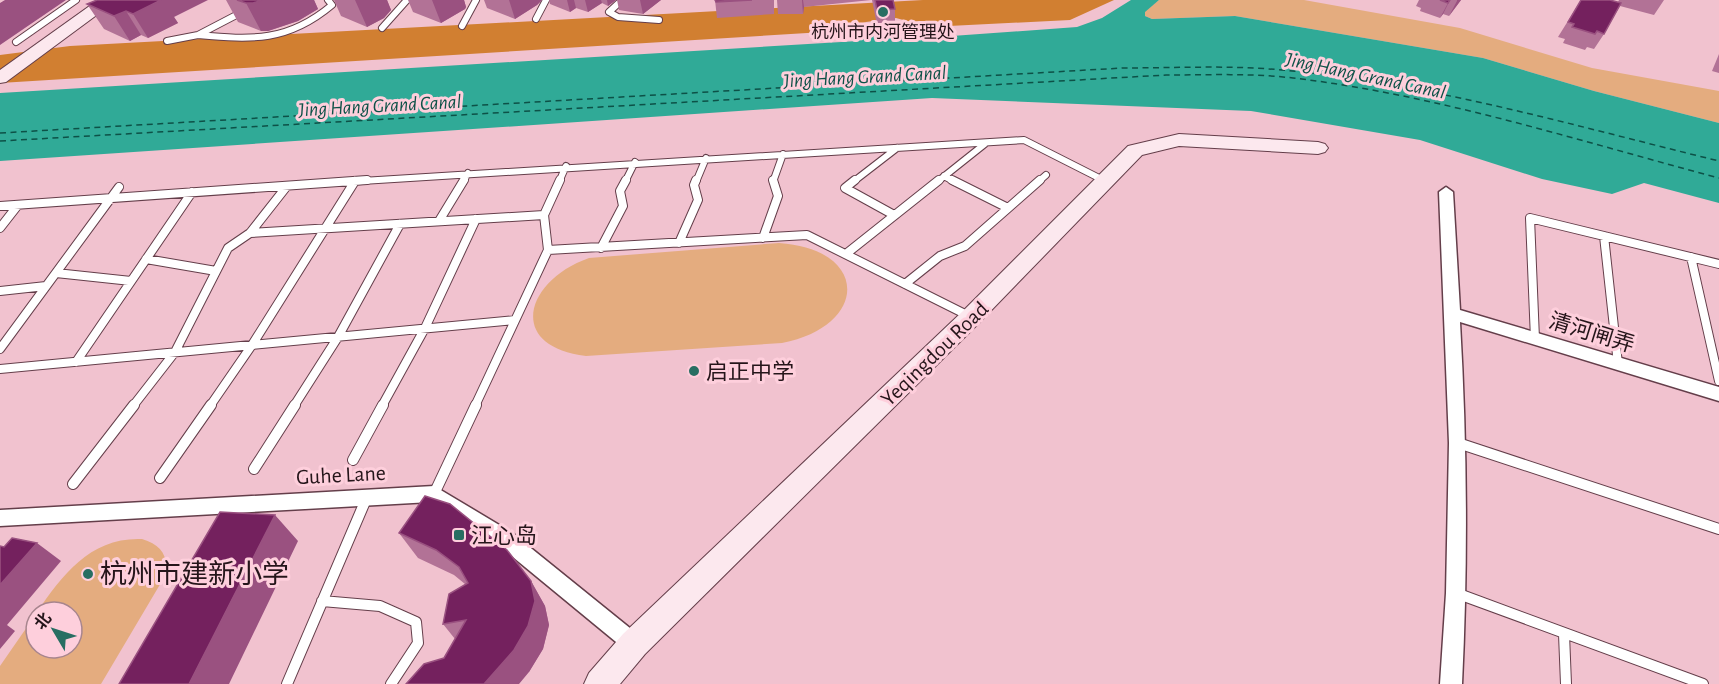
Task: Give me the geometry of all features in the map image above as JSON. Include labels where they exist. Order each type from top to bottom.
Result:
[{"type":"street","points":[[0,67],[94,0]]},
{"type":"street","points":[[0,78],[109,0]]},
{"type":"street","name":"Yeqingdou Road","points":[[600,684],[634,644],[971,317],[1135,150],[1179,140],[1318,148]]},
{"type":"street","points":[[1446,192],[1458,443],[1456,593],[1451,684]]},
{"type":"street","name":"清河闸弄","points":[[1451,313],[1719,394]]},
{"type":"street","points":[[434,494],[504,538],[634,644]]},
{"type":"street","name":"Guhe Lane","points":[[0,518],[227,510],[367,497],[434,494]]},
{"type":"lane","points":[[16,42],[76,0]]},
{"type":"lane","points":[[167,41],[198,35],[254,40],[286,35],[325,12],[332,5],[328,0]]},
{"type":"lane","points":[[382,28],[407,0]]},
{"type":"lane","points":[[462,26],[476,0]]},
{"type":"lane","points":[[536,19],[546,0]]},
{"type":"lane","points":[[621,0],[609,12],[618,17],[659,20]]},
{"type":"lane","points":[[198,35],[255,5]]},
{"type":"lane","points":[[0,206],[566,166],[1024,140],[1106,181]]},
{"type":"lane","points":[[846,254],[986,143]]},
{"type":"lane","points":[[894,215],[845,188],[897,147]]},
{"type":"lane","points":[[763,238],[778,196],[773,182],[783,154]]},
{"type":"lane","points":[[679,243],[698,200],[694,185],[706,158]]},
{"type":"lane","points":[[601,248],[623,206],[620,191],[635,162]]},
{"type":"lane","points":[[434,494],[548,250],[544,214],[566,166]]},
{"type":"lane","points":[[440,221],[468,173]]},
{"type":"lane","points":[[905,284],[940,256],[965,246],[1046,175]]},
{"type":"lane","points":[[944,176],[1008,208]]},
{"type":"lane","points":[[160,478],[252,345],[355,181]]},
{"type":"lane","points":[[73,484],[175,352],[228,248],[250,233],[287,186]]},
{"type":"lane","points":[[0,349],[119,187]]},
{"type":"lane","points":[[76,362],[192,192]]},
{"type":"lane","points":[[0,228],[18,205]]},
{"type":"lane","points":[[250,233],[544,214]]},
{"type":"lane","points":[[1535,339],[1530,218],[1719,264]]},
{"type":"lane","points":[[353,460],[425,328],[476,219]]},
{"type":"lane","points":[[254,469],[338,337],[400,224]]},
{"type":"lane","points":[[548,250],[807,235],[971,317]]},
{"type":"lane","points":[[1604,236],[1618,364]]},
{"type":"lane","points":[[1691,257],[1719,381]]},
{"type":"lane","points":[[146,259],[216,271]]},
{"type":"lane","points":[[56,273],[131,281]]},
{"type":"lane","points":[[0,291],[46,286]]},
{"type":"lane","points":[[0,369],[515,320]]},
{"type":"lane","points":[[1458,443],[1719,529]]},
{"type":"lane","points":[[287,684],[367,497]]},
{"type":"lane","points":[[1456,593],[1690,682],[1703,684]]},
{"type":"lane","points":[[322,601],[380,606],[416,622],[418,643],[391,684]]},
{"type":"lane","points":[[1564,634],[1566,684]]},
{"type":"shaded area","points":[[923,0],[1114,0],[1070,20],[929,27],[896,18],[866,22],[840,31],[0,83],[0,55],[70,46]]},
{"type":"shaded area","points":[[1159,0],[1304,0],[1460,28],[1592,68],[1719,91],[1719,123],[1594,91],[1483,58],[1235,16],[1152,19],[1145,16],[1145,11]]},
{"type":"shaded area","points":[[779,243],[809,248],[830,259],[843,273],[847,289],[843,305],[831,321],[811,334],[782,343],[586,356],[560,350],[543,340],[535,326],[534,312],[539,296],[551,281],[567,268],[589,258]]},
{"type":"shaded area","points":[[142,539],[159,548],[166,562],[165,576],[101,684],[0,684],[0,666],[24,631],[24,660],[84,660],[84,600],[46,600],[80,560],[108,544]]},
{"type":"water","name":"Jing Hang Grand Canal","points":[[1131,0],[1159,0],[1145,12],[1145,16],[1152,19],[1235,16],[1483,58],[1594,91],[1719,123],[1719,203],[1644,183],[1612,194],[1542,179],[1420,140],[1251,111],[932,98],[0,161],[0,93],[858,41],[891,32],[924,38],[1077,27],[1102,18]]},
{"type":"building","points":[[97,0],[161,0],[133,14],[126,11],[114,16],[87,4]]},
{"type":"building","points":[[237,0],[262,0],[246,3]]},
{"type":"building","points":[[715,0],[752,0],[716,2]]},
{"type":"building","points":[[875,0],[893,0],[895,9],[877,10]]},
{"type":"building","points":[[1581,0],[1610,0],[1621,3],[1604,34],[1597,31],[1595,34],[1572,27],[1574,24],[1568,22]]},
{"type":"building","points":[[425,496],[450,504],[507,550],[531,581],[535,601],[528,626],[514,650],[484,684],[406,684],[424,664],[444,658],[466,620],[443,624],[449,594],[468,583],[459,567],[436,550],[399,533]]},
{"type":"building","points":[[220,512],[275,515],[189,684],[119,684]]},
{"type":"building","points":[[12,538],[37,543],[0,585],[0,546],[4,547]]},
{"type":"ferry route","points":[[0,133],[1122,68],[1222,67],[1262,68],[1337,76],[1447,95],[1719,161]]},
{"type":"ferry route","points":[[0,141],[1166,75],[1245,75],[1277,76],[1347,86],[1455,107],[1719,178]]},
{"type":"place","name":"杭州市内河管理处","points":[[883,12]]},
{"type":"place","name":"启正中学","points":[[694,371]]},
{"type":"place","name":"江心岛","points":[[459,535]]},
{"type":"place","name":"杭州市建新小学","points":[[88,574]]}]
